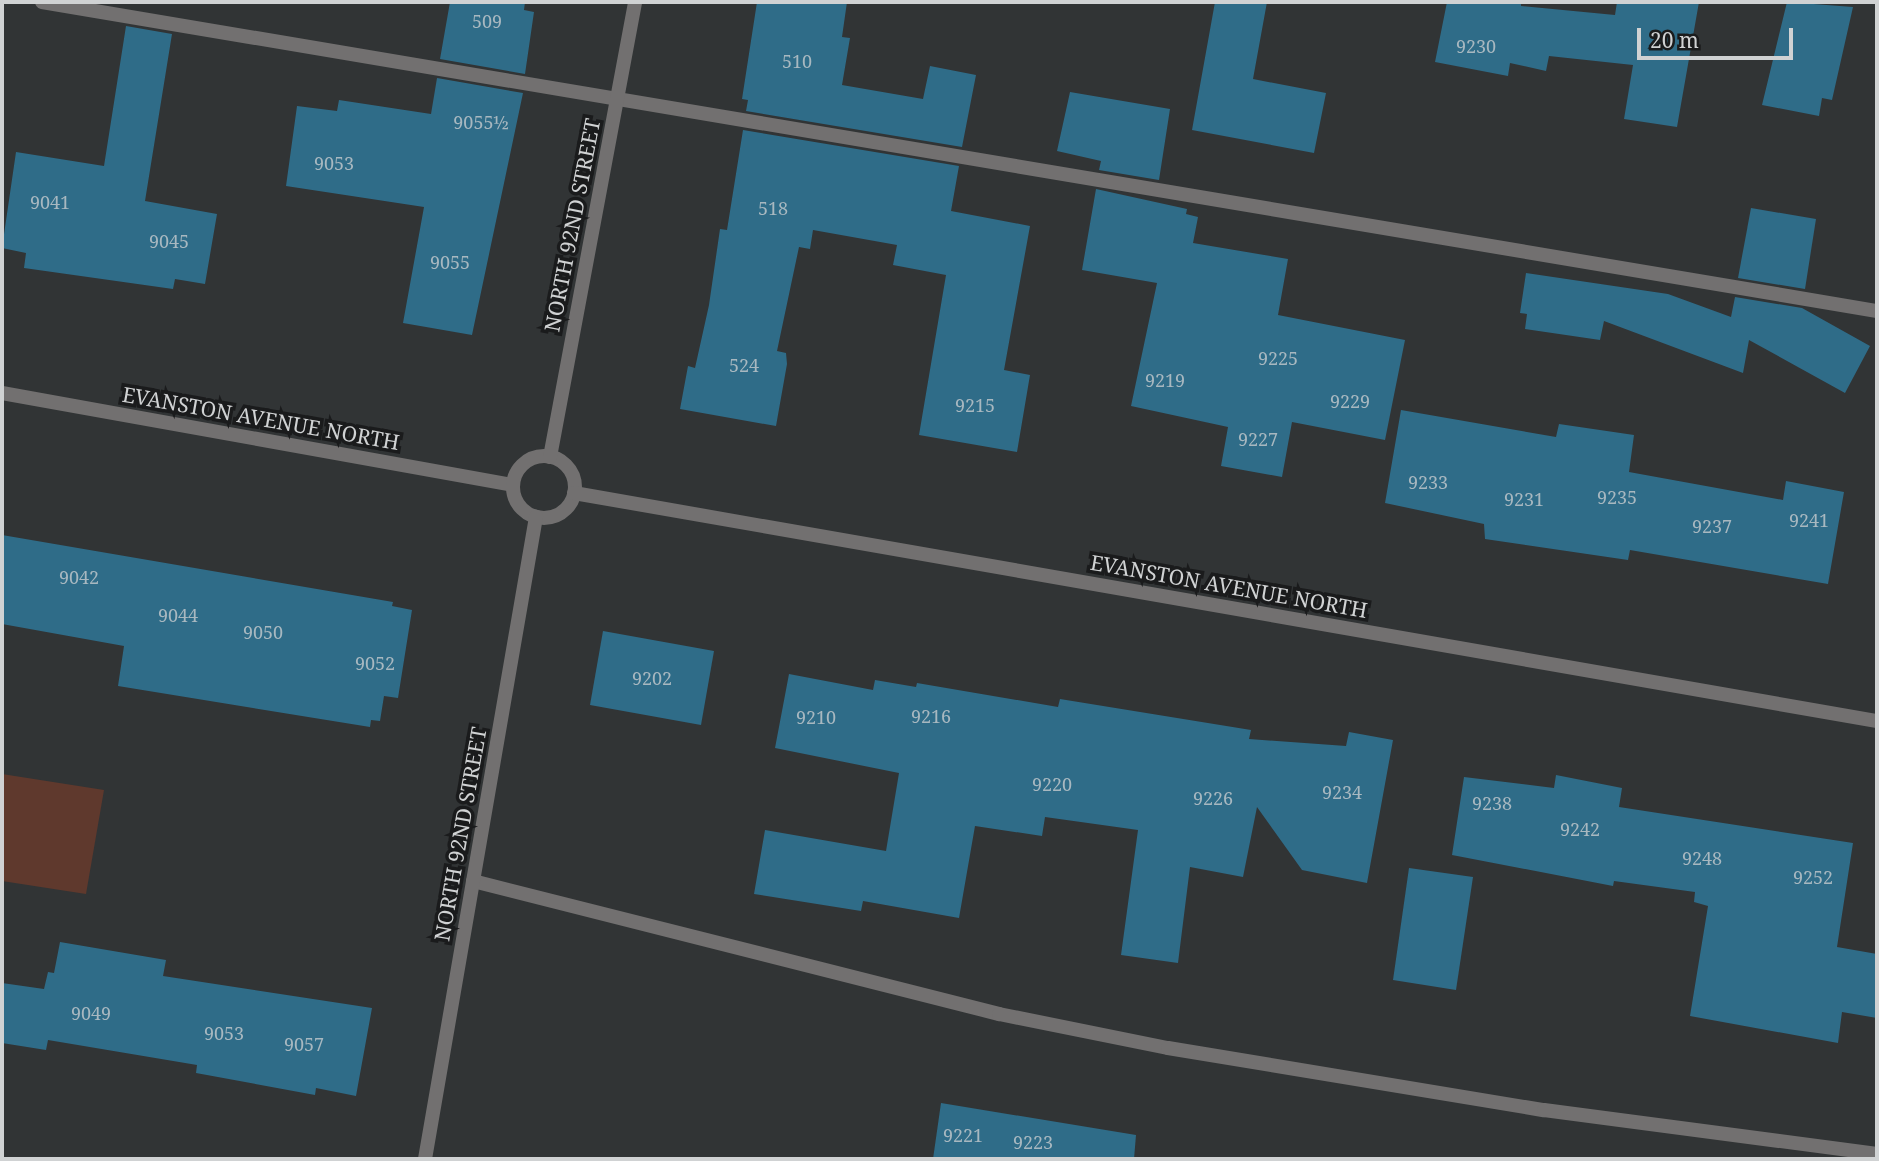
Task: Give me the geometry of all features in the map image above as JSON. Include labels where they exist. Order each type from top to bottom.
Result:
[{"type":"street","points":[[43,2],[1877,311]]},
{"type":"street","name":"NORTH 92ND STREET","points":[[550,457],[635,2]]},
{"type":"street","name":"EVANSTON AVENUE NORTH","points":[[2,393],[513,485]]},
{"type":"street","points":[[550,457],[569,469],[574,493],[558,515],[536,517],[519,505],[513,485],[525,461],[550,457]]},
{"type":"street","name":"EVANSTON AVENUE NORTH","points":[[574,493],[1877,721]]},
{"type":"street","name":"NORTH 92ND STREET","points":[[425,1159],[536,517]]},
{"type":"street","points":[[473,881],[999,1014],[1168,1048],[1544,1110],[1877,1154]]},
{"type":"shaded area","points":[[2,774],[104,790],[86,894],[2,881]]},
{"type":"building","points":[[450,2],[525,2],[524,10],[534,12],[525,74],[440,59]]},
{"type":"building","points":[[757,2],[847,2],[842,37],[850,38],[842,85],[923,99],[930,66],[976,75],[962,147],[746,111],[748,100],[742,99]]},
{"type":"building","points":[[1215,2],[1267,2],[1253,79],[1326,93],[1314,153],[1192,130]]},
{"type":"building","points":[[1447,2],[1521,2],[1521,6],[1615,15],[1617,2],[1699,2],[1677,127],[1624,119],[1633,65],[1549,56],[1546,71],[1510,63],[1508,76],[1435,62]]},
{"type":"building","points":[[1787,2],[1853,7],[1832,100],[1822,98],[1819,116],[1762,105]]},
{"type":"building","points":[[126,26],[172,34],[145,201],[217,214],[205,284],[175,279],[173,289],[24,268],[26,253],[2,248],[16,152],[104,166]]},
{"type":"building","points":[[437,78],[523,93],[472,335],[403,323],[424,207],[286,186],[297,106],[337,111],[339,100],[431,114]]},
{"type":"building","points":[[1070,92],[1170,109],[1159,180],[1099,170],[1101,161],[1057,151]]},
{"type":"building","points":[[743,130],[959,166],[951,211],[1030,226],[1004,370],[1030,375],[1017,452],[919,435],[946,275],[893,265],[897,245],[813,230],[810,249],[799,247],[777,351],[786,353],[787,364],[776,426],[680,409],[688,366],[695,368],[709,305],[720,229],[727,230]]},
{"type":"building","points":[[1096,189],[1187,209],[1186,214],[1198,217],[1193,243],[1288,259],[1278,315],[1405,340],[1385,440],[1292,422],[1282,477],[1221,466],[1228,427],[1131,406],[1157,283],[1082,270]]},
{"type":"building","points":[[1751,208],[1816,219],[1805,289],[1738,278]]},
{"type":"building","points":[[1526,273],[1668,294],[1731,317],[1735,297],[1802,308],[1870,346],[1845,393],[1749,340],[1743,373],[1604,321],[1600,340],[1525,329],[1527,314],[1520,313]]},
{"type":"building","points":[[1401,410],[1556,437],[1559,424],[1634,435],[1629,472],[1783,500],[1786,481],[1844,492],[1828,584],[1630,550],[1628,560],[1485,539],[1484,524],[1385,503]]},
{"type":"building","points":[[2,535],[393,602],[392,606],[412,610],[398,698],[384,696],[380,721],[371,720],[370,727],[118,686],[124,646],[2,624]]},
{"type":"building","points":[[603,631],[714,651],[701,725],[590,705]]},
{"type":"building","points":[[789,674],[873,690],[875,680],[916,687],[917,683],[1058,707],[1060,699],[1251,730],[1249,739],[1346,746],[1349,732],[1393,740],[1367,883],[1302,870],[1257,807],[1243,877],[1190,867],[1178,963],[1121,955],[1138,830],[1045,817],[1042,836],[975,826],[959,918],[863,901],[861,911],[754,894],[765,830],[886,851],[899,773],[775,748]]},
{"type":"building","points":[[1556,775],[1622,788],[1619,807],[1853,843],[1837,947],[1877,954],[1877,1018],[1842,1012],[1838,1043],[1690,1016],[1708,906],[1694,902],[1695,892],[1614,881],[1613,886],[1452,855],[1464,777],[1554,788]]},
{"type":"building","points":[[1409,868],[1473,877],[1456,990],[1393,980]]},
{"type":"building","points":[[60,942],[166,960],[163,976],[372,1008],[356,1096],[316,1088],[315,1095],[196,1073],[197,1065],[48,1040],[46,1050],[2,1043],[2,983],[44,989],[48,972],[54,973]]},
{"type":"building","points":[[941,1103],[1136,1135],[1134,1159],[933,1159]]}]
